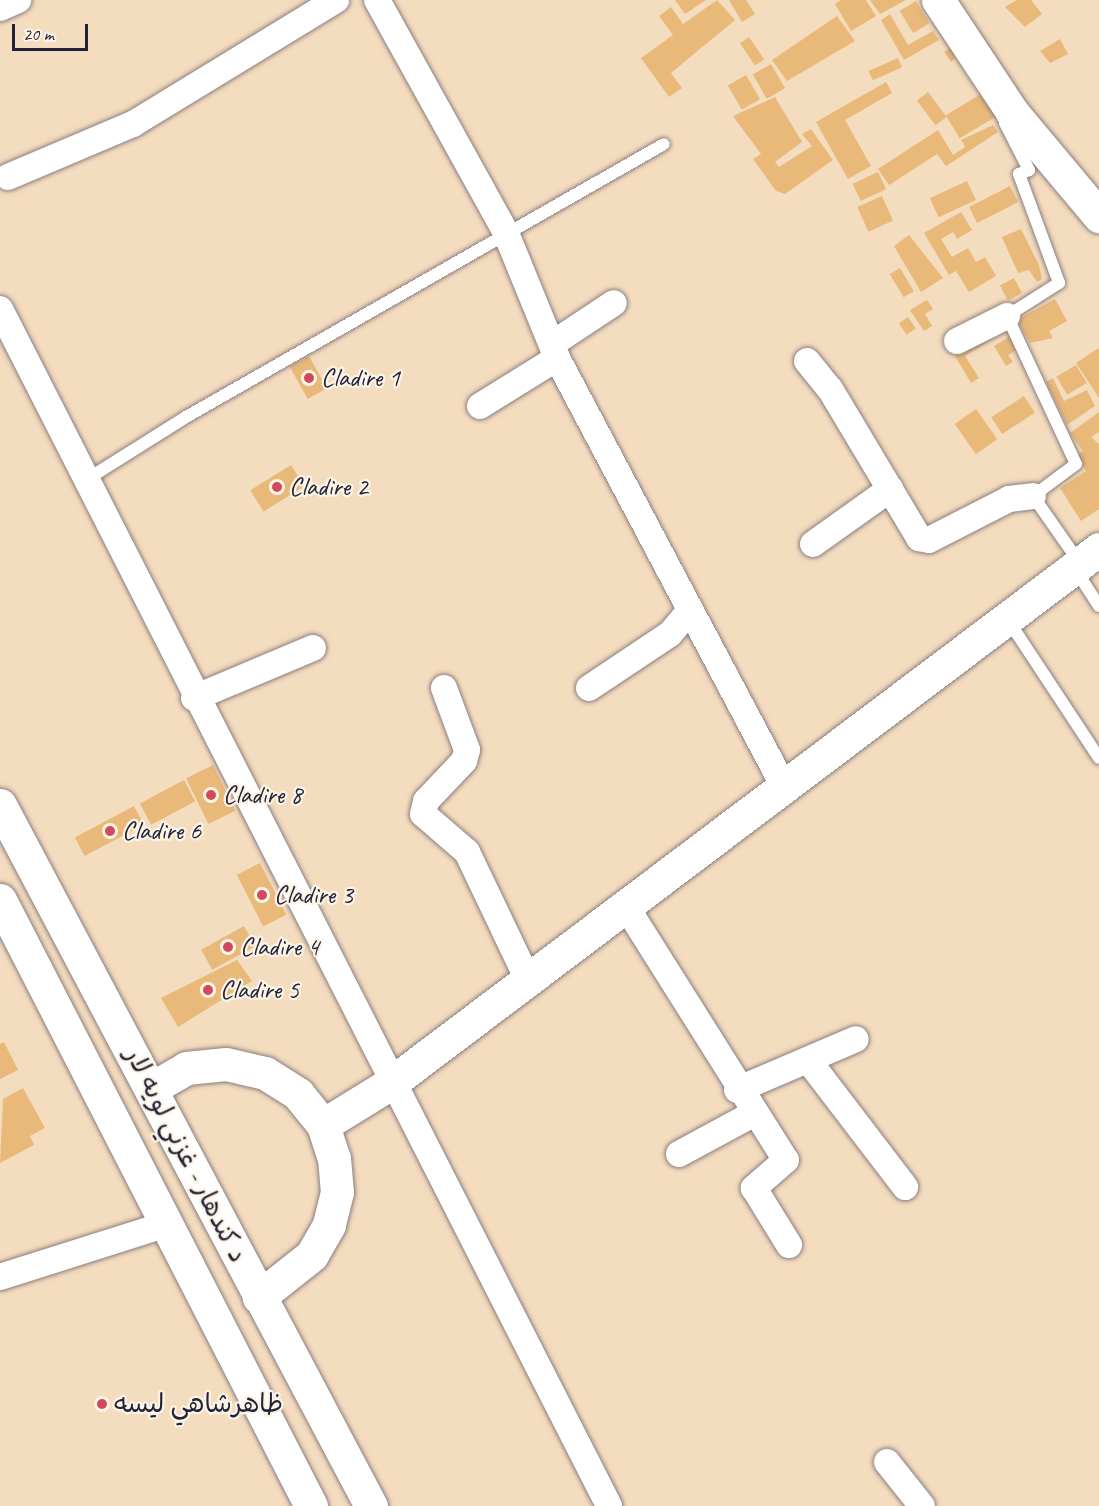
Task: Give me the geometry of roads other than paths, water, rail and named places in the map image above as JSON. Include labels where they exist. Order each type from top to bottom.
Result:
[{"type":"main road","points":[[938,0],[1012,112],[1099,216]]},
{"type":"main road","points":[[323,1125],[391,1083],[627,908],[1084,560]]},
{"type":"main road","name":"د کندهار - غزني لويه لار","points":[[0,805],[152,1088],[259,1297],[371,1506]]},
{"type":"main road","name":"د کندهار - غزني لويه لار","points":[[0,900],[311,1506]]},
{"type":"main road","points":[[152,1088],[186,1068],[226,1064],[265,1073],[298,1094],[323,1125],[334,1158],[337,1192],[329,1225],[312,1255],[259,1297]]},
{"type":"street","points":[[0,8],[18,0]]},
{"type":"street","points":[[8,177],[133,124],[336,0]]},
{"type":"street","points":[[377,0],[506,233],[555,351],[689,611],[785,788]]},
{"type":"street","points":[[480,406],[555,351],[614,303]]},
{"type":"street","points":[[0,309],[194,698],[609,1506]]},
{"type":"street","points":[[957,341],[1007,316]]},
{"type":"street","points":[[807,361],[924,541],[1009,499],[1033,496]]},
{"type":"street","points":[[813,544],[890,489]]},
{"type":"street","points":[[589,688],[670,634],[689,611]]},
{"type":"street","points":[[194,698],[313,648]]},
{"type":"street","points":[[444,688],[467,750],[464,761],[426,801],[423,814],[467,852],[528,980]]},
{"type":"street","points":[[627,908],[737,1090],[786,1160],[754,1188],[789,1245]]},
{"type":"street","points":[[737,1090],[856,1040]]},
{"type":"street","points":[[808,1060],[905,1188]]},
{"type":"street","points":[[679,1154],[753,1114]]},
{"type":"street","points":[[0,1277],[167,1224]]},
{"type":"street","points":[[887,1462],[922,1506]]},
{"type":"lane","points":[[1012,112],[1005,123],[1029,170],[1019,174],[1059,283],[1007,316],[1076,464],[1033,496],[1084,560],[1099,606]]},
{"type":"lane","points":[[86,480],[506,233],[664,144]]},
{"type":"lane","points":[[1008,619],[1099,758]]},
{"type":"place","name":"Cladire 1","points":[[309,378]]},
{"type":"place","name":"Cladire 2","points":[[277,487]]},
{"type":"place","name":"Cladire 8","points":[[211,795]]},
{"type":"place","name":"Cladire 6","points":[[110,831]]},
{"type":"place","name":"Cladire 3","points":[[262,895]]},
{"type":"place","name":"Cladire 4","points":[[228,947]]},
{"type":"place","name":"Cladire 5","points":[[208,990]]},
{"type":"place","name":"ظاهرشاهي لیسه","points":[[102,1404]]}]
